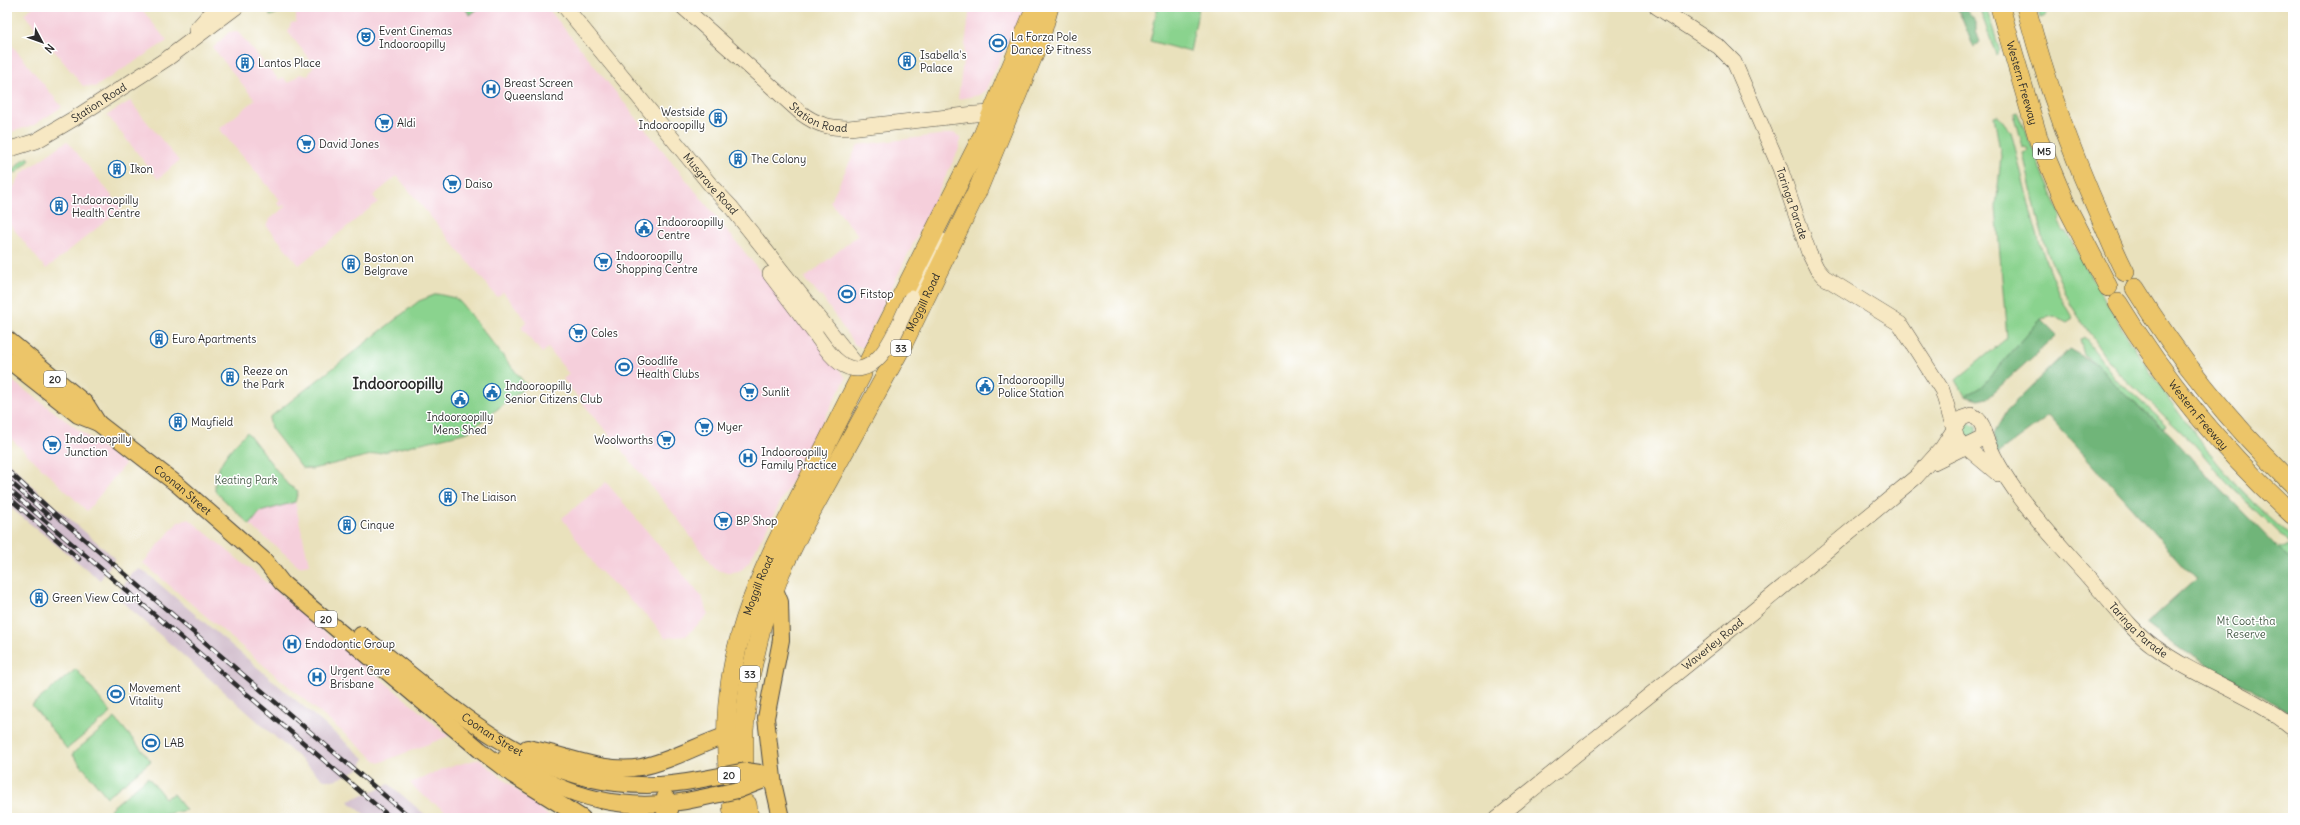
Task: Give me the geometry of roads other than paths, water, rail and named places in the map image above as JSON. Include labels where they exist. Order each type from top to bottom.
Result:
[{"type":"highway","name":"Moggill Road","points":[[757,774],[744,723],[749,681],[762,624],[774,587],[800,532],[902,346],[975,196],[1036,7]]},
{"type":"highway","name":"Moggill Road","points":[[757,774],[728,735],[728,703],[735,652],[750,602],[779,535],[860,370],[1000,116],[1040,39],[1049,7]]},
{"type":"highway","name":"Western Freeway","points":[[2000,7],[2039,141],[2066,205],[2108,287]]},
{"type":"highway","name":"Western Freeway","points":[[2026,7],[2041,66],[2069,148],[2114,251],[2130,280],[2164,334],[2211,397],[2244,435],[2293,484]]},
{"type":"highway","name":"Western Freeway","points":[[2118,303],[2153,358],[2189,405],[2236,460],[2293,516]]},
{"type":"main road","name":"Coonan Street","points":[[7,339],[86,404],[98,423]]},
{"type":"main road","name":"Coonan Street","points":[[7,360],[78,415],[98,423],[178,485],[265,561],[282,583],[513,775],[582,818]]},
{"type":"main road","name":"Coonan Street","points":[[265,561],[289,574],[352,627],[484,731],[513,750],[567,773],[596,782],[641,786],[679,784],[746,771],[757,774]]},
{"type":"main road","name":"Moggill Road","points":[[774,587],[780,602],[780,640],[757,774],[781,818]]},
{"type":"main road","name":"Coonan Street","points":[[392,674],[404,679],[506,758],[537,777],[570,793],[604,802],[671,803],[738,790],[757,774]]},
{"type":"main road","points":[[513,750],[528,748],[584,763],[606,767],[641,767],[659,762],[728,735]]},
{"type":"main road","points":[[641,786],[655,790],[665,796],[671,803],[670,810],[663,818]]},
{"type":"street","name":"Station Road","points":[[184,44],[216,7]]},
{"type":"street","name":"Station Road","points":[[7,150],[44,137],[136,80],[235,7]]},
{"type":"street","name":"Musgrave Road","points":[[565,7],[713,188],[731,207],[860,370]]},
{"type":"street","name":"Station Road","points":[[683,7],[801,113],[820,125],[833,128],[850,128],[1000,116]]},
{"type":"street","name":"Taringa Parade","points":[[1658,7],[1719,47],[1734,62],[1780,168],[1807,248],[1815,267],[1824,277],[1900,324],[1942,390],[1970,415]]},
{"type":"street","points":[[713,188],[748,244],[833,357],[843,364],[855,368],[867,367],[876,362],[885,351],[911,298],[944,242],[975,196]]},
{"type":"street","name":"Taringa Parade","points":[[1942,390],[1953,430]]},
{"type":"street","points":[[1970,415],[1980,422],[1984,433],[1977,442],[1965,446],[1957,439],[1953,430],[1960,419],[1970,415]]},
{"type":"street","name":"Waverley Road","points":[[1497,818],[1723,636],[1926,466],[1945,445],[1953,430]]},
{"type":"street","name":"Taringa Parade","points":[[1984,433],[1994,459],[2016,491],[2117,610],[2154,647],[2268,710],[2293,728]]},
{"type":"street","name":"Taringa Parade","points":[[1965,446],[2016,491]]},
{"type":"street","name":"Waverley Road","points":[[1926,466],[1965,446]]},
{"type":"railway","points":[[7,470],[56,515],[411,818]]},
{"type":"railway","points":[[7,479],[50,517]]},
{"type":"railway","points":[[7,488],[391,818]]},
{"type":"railway","points":[[7,496],[79,559]]},
{"type":"place","name":"Event Cinemas Indooroopilly","points":[[366,37]]},
{"type":"place","name":"La Forza Pole Dance & Fitness","points":[[998,43]]},
{"type":"place","name":"Isabella's Palace","points":[[907,61]]},
{"type":"place","name":"Lantos Place","points":[[245,63]]},
{"type":"place","name":"Breast Screen Queensland","points":[[491,89]]},
{"type":"place","name":"Westside Indooroopilly","points":[[718,118]]},
{"type":"place","name":"Aldi","points":[[384,123]]},
{"type":"place","name":"David Jones","points":[[306,144]]},
{"type":"place","name":"The Colony","points":[[738,159]]},
{"type":"place","name":"Ikon","points":[[117,169]]},
{"type":"place","name":"Daiso","points":[[452,184]]},
{"type":"place","name":"Indooroopilly Health Centre","points":[[59,206]]},
{"type":"place","name":"Indooroopilly Centre","points":[[644,228]]},
{"type":"place","name":"Indooroopilly Shopping Centre","points":[[603,262]]},
{"type":"place","name":"Boston on Belgrave","points":[[351,264]]},
{"type":"place","name":"Fitstop","points":[[847,294]]},
{"type":"place","name":"Coles","points":[[578,333]]},
{"type":"place","name":"Euro Apartments","points":[[159,339]]},
{"type":"place","name":"Goodlife Health Clubs","points":[[624,367]]},
{"type":"place","name":"Reeze on the Park","points":[[230,377]]},
{"type":"place","name":"Indooroopilly Police Station","points":[[985,386]]},
{"type":"place","name":"Indooroopilly Senior Citizens Club","points":[[492,392]]},
{"type":"place","name":"Sunlit","points":[[749,392]]},
{"type":"place","name":"Indooroopilly Mens Shed","points":[[460,399]]},
{"type":"place","name":"Mayfield","points":[[178,422]]},
{"type":"place","name":"Myer","points":[[704,427]]},
{"type":"place","name":"Woolworths","points":[[666,440]]},
{"type":"place","name":"Indooroopilly Junction","points":[[52,445]]},
{"type":"place","name":"Indooroopilly Family Practice","points":[[748,458]]},
{"type":"place","name":"The Liaison","points":[[448,497]]},
{"type":"place","name":"BP Shop","points":[[723,521]]},
{"type":"place","name":"Cinque","points":[[347,525]]},
{"type":"place","name":"Green View Court","points":[[39,598]]},
{"type":"place","name":"Endodontic Group","points":[[292,644]]},
{"type":"place","name":"Urgent Care Brisbane","points":[[317,677]]},
{"type":"place","name":"Movement Vitality","points":[[116,694]]},
{"type":"place","name":"LAB","points":[[151,743]]},
{"type":"district","name":"Indooroopilly","points":[[398,384]]},
{"type":"park label","name":"Keating Park","points":[[246,480]]},
{"type":"park label","name":"Mt Coot-tha Reserve","points":[[2246,627]]}]
